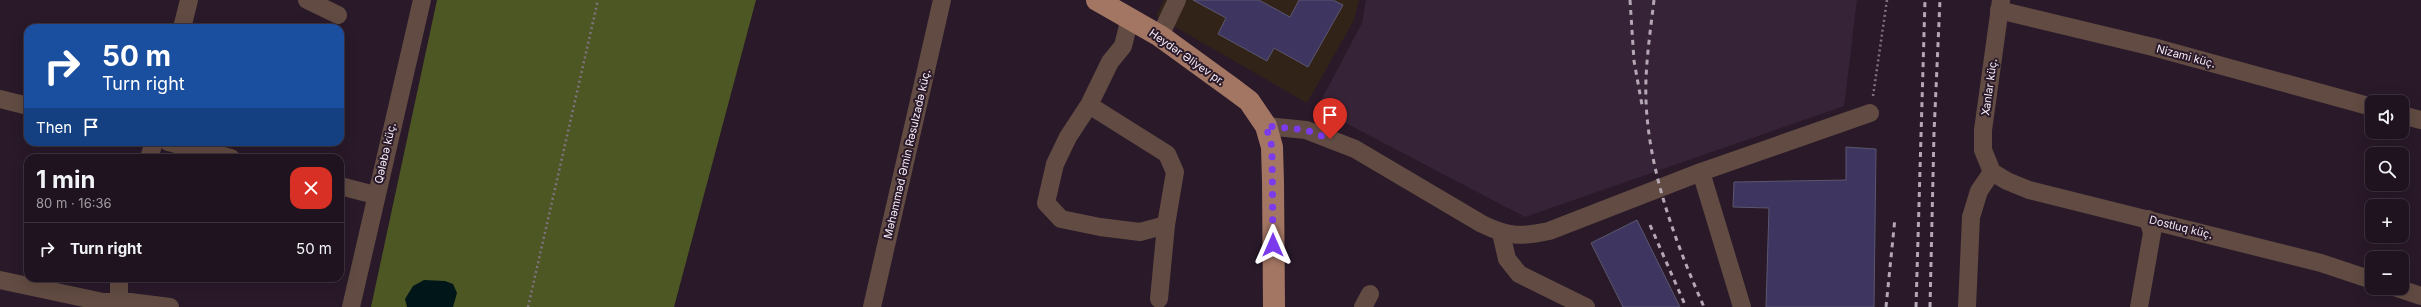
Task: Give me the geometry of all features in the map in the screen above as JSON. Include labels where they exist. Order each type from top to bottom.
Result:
[{"type":"main road","name":"Heydər Əliyev pr.","points":[[1097,0],[1123,10],[1249,101],[1266,126],[1272,147],[1274,307]]},
{"type":"street","points":[[183,24],[188,0]]},
{"type":"street","points":[[307,0],[338,15]]},
{"type":"street","name":"Qələbə küç.","points":[[350,307],[375,195],[422,0]]},
{"type":"street","name":"Məhəmməd Əmin Rəsulzadə küç.","points":[[872,307],[942,0]]},
{"type":"street","points":[[1160,36],[1177,0]]},
{"type":"street","name":"Nizami küç.","points":[[2000,5],[2365,105]]},
{"type":"street","name":"Xanlar küç.","points":[[1992,172],[1983,150],[1983,130],[2000,5]]},
{"type":"street","points":[[1123,10],[1123,46],[1110,62],[1089,105],[1068,137],[1055,164],[1046,202],[1060,219],[1100,227],[1140,232],[1166,226]]},
{"type":"street","points":[[0,99],[24,105]]},
{"type":"street","points":[[1089,105],[1167,154],[1175,172],[1166,226],[1159,299]]},
{"type":"street","points":[[1266,126],[1306,130],[1355,149],[1501,233],[1523,236],[1550,231],[1701,172],[1870,113]]},
{"type":"street","points":[[2409,117],[2421,120]]},
{"type":"street","points":[[184,146],[215,154]]},
{"type":"street","points":[[1701,172],[1742,307]]},
{"type":"street","points":[[1967,307],[1970,217],[1979,191],[1992,172]]},
{"type":"street","name":"Dostluq küç.","points":[[1992,172],[2007,181],[2029,190],[2321,263],[2365,278]]},
{"type":"street","points":[[344,187],[375,195]]},
{"type":"street","points":[[2139,307],[2152,233],[2148,219]]},
{"type":"street","points":[[1501,233],[1507,259],[1519,274],[1586,307]]},
{"type":"street","points":[[0,280],[103,302],[170,307]]},
{"type":"street","points":[[119,282],[119,302]]},
{"type":"street","points":[[2409,292],[2421,296]]},
{"type":"path","points":[[528,307],[598,0]]},
{"type":"path","points":[[1870,113],[1887,0]]},
{"type":"shaded area","points":[[1164,0],[1359,0],[1354,20],[1307,103],[1156,16]]},
{"type":"shaded area","points":[[1366,0],[1857,0],[1844,106],[1525,217],[1317,108],[1362,23]]},
{"type":"shaded area","points":[[424,280],[445,281],[453,284],[457,293],[453,307],[407,307],[405,299],[413,286]]},
{"type":"green space","points":[[437,0],[756,0],[674,307],[371,307]]},
{"type":"building","points":[[1193,0],[1259,0],[1290,17],[1299,0],[1333,0],[1343,5],[1308,67],[1274,48],[1267,61],[1218,34],[1226,18]]},
{"type":"building","points":[[1846,147],[1876,149],[1874,307],[1766,307],[1769,208],[1733,207],[1734,182],[1846,180]]},
{"type":"building","points":[[1637,220],[1680,307],[1623,307],[1591,243]]},
{"type":"railway","points":[[1630,0],[1634,61],[1642,105]]},
{"type":"railway","points":[[1654,0],[1646,79],[1646,108],[1649,137],[1662,196],[1671,224],[1681,253],[1704,307]]},
{"type":"railway","points":[[1916,307],[1925,0]]},
{"type":"railway","points":[[1930,307],[1934,133],[1940,0]]},
{"type":"railway","points":[[1886,307],[1895,218]]},
{"type":"railway","points":[[1650,225],[1686,307]]},
{"type":"route","points":[[1273,245],[1272,147],[1266,126],[1306,130],[1330,139]]}]
